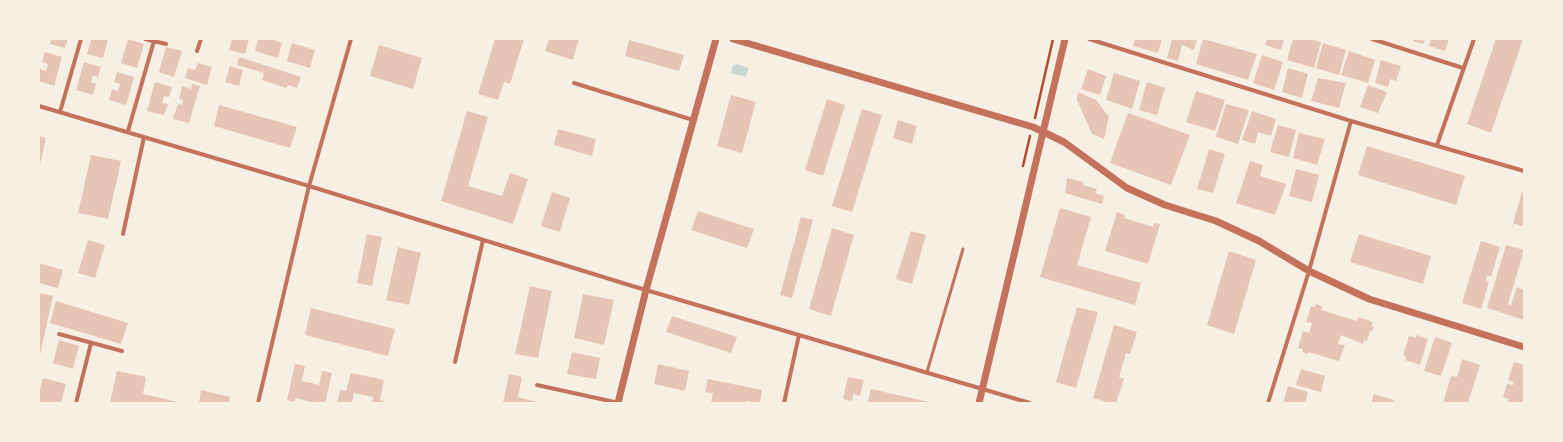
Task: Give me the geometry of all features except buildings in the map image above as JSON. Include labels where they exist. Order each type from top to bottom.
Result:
[{"type":"street","points":[[60,112],[81,39]]},
{"type":"street","points":[[145,39],[166,44]]},
{"type":"street","points":[[197,51],[200,39]]},
{"type":"street","points":[[258,403],[309,186],[351,39]]},
{"type":"street","points":[[537,385],[618,403],[646,290],[692,120],[716,39]]},
{"type":"street","points":[[733,39],[1043,131],[1064,142],[1127,188],[1164,204],[1216,221],[1252,238],[1309,271],[1369,299],[1524,347]]},
{"type":"street","points":[[979,403],[1065,39]]},
{"type":"street","points":[[1089,39],[1351,121],[1524,171]]},
{"type":"street","points":[[1372,39],[1464,68]]},
{"type":"street","points":[[1437,145],[1474,39]]},
{"type":"street","points":[[128,131],[154,42]]},
{"type":"street","points":[[574,83],[692,120]]},
{"type":"street","points":[[39,106],[128,131],[646,290],[1030,403]]},
{"type":"street","points":[[1268,403],[1309,271],[1351,121]]},
{"type":"street","points":[[123,234],[144,137]]},
{"type":"street","points":[[455,362],[483,240]]},
{"type":"street","points":[[59,334],[122,351]]},
{"type":"street","points":[[784,403],[799,335]]},
{"type":"street","points":[[76,403],[91,343]]},
{"type":"lane","points":[[927,372],[963,250]]},
{"type":"shaded area","points":[[737,64],[749,68],[746,77],[731,73],[733,65]]}]
